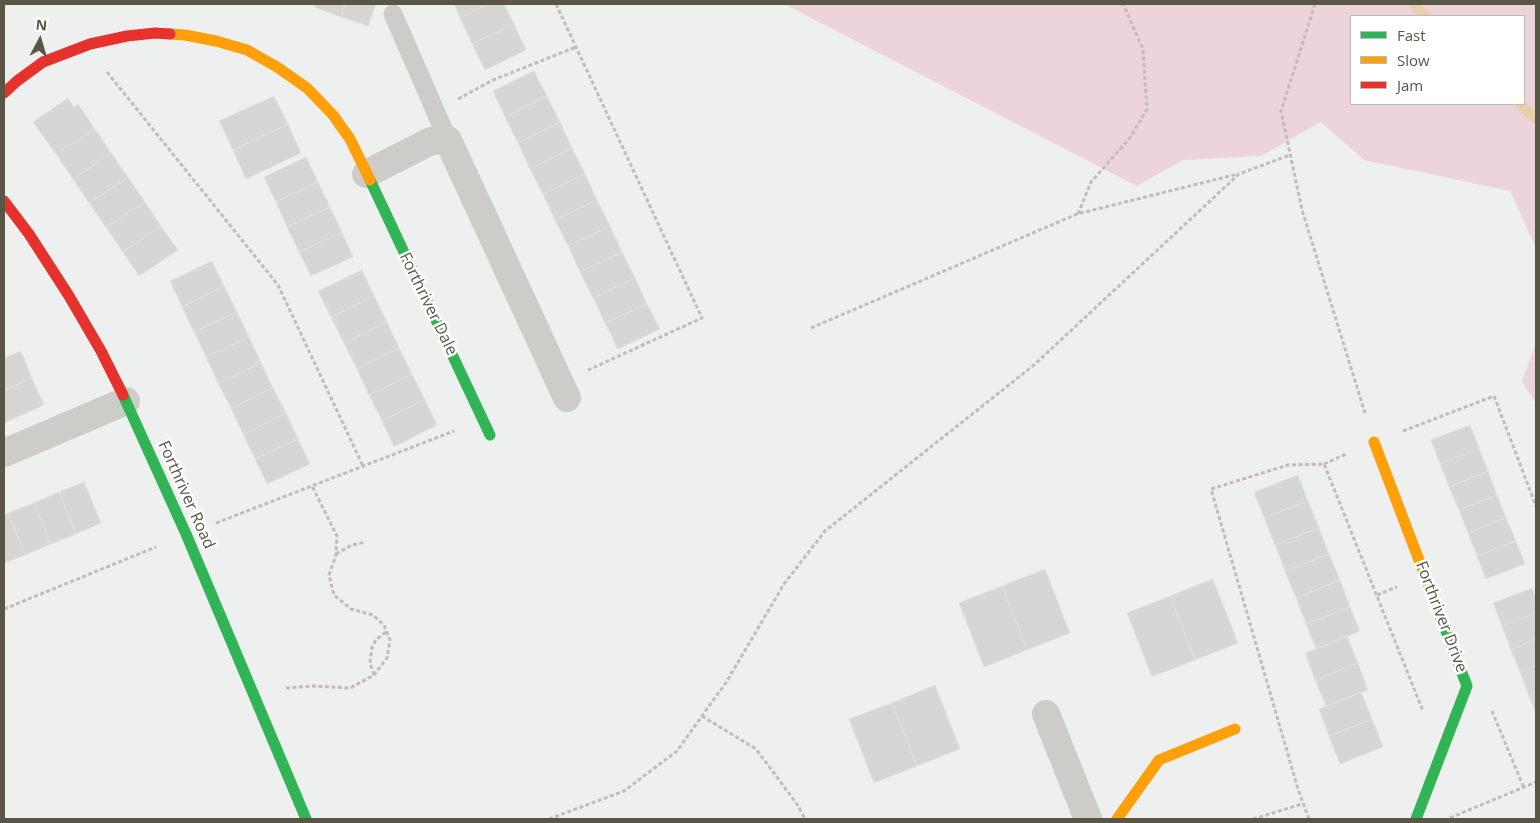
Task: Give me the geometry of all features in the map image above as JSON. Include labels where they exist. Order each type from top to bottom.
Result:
[{"type":"street","name":"Forthriver Dale","points":[[4,93],[43,62],[90,44],[127,36],[155,33],[185,35],[247,50],[277,67],[307,88],[333,114],[350,139],[490,435]]},
{"type":"street","points":[[366,174],[431,141],[448,140],[564,390]]},
{"type":"street","name":"Forthriver Road","points":[[4,201],[29,234],[69,296],[126,401],[186,534],[306,819]]},
{"type":"street","points":[[4,453],[126,401]]},
{"type":"street","name":"Forthriver Drive","points":[[1374,442],[1467,686],[1416,819]]},
{"type":"street","points":[[1046,714],[1088,819]]},
{"type":"street","points":[[1117,819],[1159,760],[1235,729]]},
{"type":"lane","points":[[394,14],[448,140]]},
{"type":"path","points":[[556,4],[702,318],[564,390]]},
{"type":"path","points":[[1078,214],[1092,182],[1130,138],[1147,110],[1144,49],[1123,4]]},
{"type":"path","points":[[1315,4],[1280,111],[1302,210],[1374,442],[1494,396],[1536,506]]},
{"type":"path","points":[[90,44],[109,74],[278,284],[363,466]]},
{"type":"path","points":[[458,100],[493,80],[576,46]]},
{"type":"path","points":[[810,328],[1078,214],[1239,174],[1290,155]]},
{"type":"path","points":[[549,819],[624,790],[678,751],[727,681],[784,584],[825,531],[1034,365],[1239,174]]},
{"type":"path","points":[[4,609],[186,534],[483,420]]},
{"type":"path","points":[[1309,819],[1302,804],[1211,489],[1288,465],[1324,464],[1423,711]]},
{"type":"path","points":[[253,690],[314,686],[350,688],[374,675],[387,658],[390,640],[384,625],[373,615],[351,609],[334,595],[329,575],[336,555],[337,536],[312,486]]},
{"type":"path","points":[[336,555],[352,545],[366,542]]},
{"type":"path","points":[[1377,595],[1393,589]]},
{"type":"path","points":[[374,675],[370,663],[372,647],[376,640],[386,631]]},
{"type":"path","points":[[1467,686],[1490,706],[1524,788]]},
{"type":"path","points":[[702,716],[756,749],[797,804],[805,819]]},
{"type":"path","points":[[1447,819],[1536,782]]},
{"type":"path","points":[[1253,819],[1302,804]]},
{"type":"shaded area","points":[[784,4],[1536,4],[1536,248],[1510,191],[1364,160],[1321,122],[1261,156],[1183,160],[1137,186]]},
{"type":"shaded area","points":[[1536,342],[1536,404],[1522,381]]},
{"type":"building","points":[[315,4],[345,4],[341,17],[314,7]]},
{"type":"building","points":[[345,4],[376,4],[368,26],[341,17]]},
{"type":"building","points":[[454,4],[489,4],[460,18]]},
{"type":"building","points":[[489,4],[504,4],[514,24],[472,44],[460,18]]},
{"type":"building","points":[[514,24],[526,50],[485,70],[472,44]]},
{"type":"building","points":[[534,71],[547,96],[505,117],[493,91]]},
{"type":"building","points":[[274,96],[288,124],[233,150],[219,121]]},
{"type":"building","points":[[547,96],[560,122],[518,143],[505,117]]},
{"type":"building","points":[[68,98],[74,107],[78,104],[95,129],[56,154],[33,122]]},
{"type":"building","points":[[560,122],[572,148],[530,169],[518,143]]},
{"type":"building","points":[[288,124],[301,153],[246,179],[233,150]]},
{"type":"building","points":[[95,129],[111,153],[73,179],[56,154]]},
{"type":"building","points":[[572,148],[585,174],[543,194],[530,169]]},
{"type":"building","points":[[111,153],[128,177],[89,203],[73,179]]},
{"type":"building","points":[[306,157],[318,182],[276,202],[264,177]]},
{"type":"building","points":[[585,174],[597,200],[555,220],[543,194]]},
{"type":"building","points":[[128,177],[145,202],[106,227],[89,203]]},
{"type":"building","points":[[318,182],[330,207],[287,227],[276,202]]},
{"type":"building","points":[[597,200],[610,226],[568,246],[555,220]]},
{"type":"building","points":[[145,202],[161,226],[123,252],[106,227]]},
{"type":"building","points":[[330,207],[342,232],[299,252],[287,227]]},
{"type":"building","points":[[161,226],[178,250],[139,276],[123,252]]},
{"type":"building","points":[[610,226],[622,252],[580,272],[568,246]]},
{"type":"building","points":[[342,232],[353,257],[311,276],[299,252]]},
{"type":"building","points":[[622,252],[635,278],[593,298],[580,272]]},
{"type":"building","points":[[212,261],[224,286],[182,307],[170,281]]},
{"type":"building","points":[[362,270],[374,296],[331,317],[318,291]]},
{"type":"building","points":[[635,278],[647,304],[605,323],[593,298]]},
{"type":"building","points":[[224,286],[237,312],[194,332],[182,307]]},
{"type":"building","points":[[374,296],[387,322],[344,343],[331,317]]},
{"type":"building","points":[[647,304],[660,329],[618,349],[605,323]]},
{"type":"building","points":[[237,312],[249,337],[206,357],[194,332]]},
{"type":"building","points":[[387,322],[399,348],[357,369],[344,343]]},
{"type":"building","points":[[249,337],[261,363],[218,383],[206,357]]},
{"type":"building","points":[[399,348],[412,374],[369,395],[357,369]]},
{"type":"building","points":[[21,351],[32,378],[4,390],[4,358]]},
{"type":"building","points":[[261,363],[273,388],[231,408],[218,383]]},
{"type":"building","points":[[412,374],[425,400],[382,421],[369,395]]},
{"type":"building","points":[[32,378],[44,405],[4,423],[4,390]]},
{"type":"building","points":[[273,388],[286,413],[243,434],[231,408]]},
{"type":"building","points":[[425,400],[437,425],[394,447],[382,421]]},
{"type":"building","points":[[286,413],[298,439],[255,459],[243,434]]},
{"type":"building","points":[[1470,425],[1479,448],[1440,464],[1431,440]]},
{"type":"building","points":[[298,439],[310,464],[267,484],[255,459]]},
{"type":"building","points":[[1479,448],[1488,471],[1449,487],[1440,464]]},
{"type":"building","points":[[1488,471],[1497,495],[1459,510],[1449,487]]},
{"type":"building","points":[[1298,475],[1308,501],[1264,518],[1254,492]]},
{"type":"building","points":[[84,482],[101,523],[76,534],[59,492]]},
{"type":"building","points":[[59,492],[76,534],[51,544],[34,503]]},
{"type":"building","points":[[1497,495],[1506,518],[1468,533],[1459,510]]},
{"type":"building","points":[[1308,501],[1319,528],[1275,545],[1264,518]]},
{"type":"building","points":[[34,503],[51,544],[25,555],[8,513]]},
{"type":"building","points":[[8,513],[25,555],[4,563],[4,515]]},
{"type":"building","points":[[1506,518],[1516,541],[1477,556],[1468,533]]},
{"type":"building","points":[[1319,528],[1329,554],[1285,571],[1275,545]]},
{"type":"building","points":[[1516,541],[1525,564],[1486,579],[1477,556]]},
{"type":"building","points":[[1329,554],[1340,580],[1296,598],[1285,571]]},
{"type":"building","points":[[1045,569],[1070,633],[1027,650],[1002,586]]},
{"type":"building","points":[[1213,579],[1238,643],[1195,660],[1170,596]]},
{"type":"building","points":[[1340,580],[1350,607],[1306,624],[1296,598]]},
{"type":"building","points":[[1002,586],[1027,650],[984,667],[959,603]]},
{"type":"building","points":[[1532,588],[1536,600],[1536,613],[1502,626],[1493,603]]},
{"type":"building","points":[[1170,596],[1195,660],[1152,677],[1127,613]]},
{"type":"building","points":[[1350,607],[1360,631],[1316,649],[1306,624]]},
{"type":"building","points":[[1536,613],[1536,639],[1511,650],[1502,626]]},
{"type":"building","points":[[1347,636],[1358,663],[1315,680],[1305,653]]},
{"type":"building","points":[[1536,639],[1536,666],[1520,672],[1511,650]]},
{"type":"building","points":[[1358,663],[1368,690],[1326,706],[1315,680]]},
{"type":"building","points":[[1536,666],[1536,693],[1529,696],[1520,672]]},
{"type":"building","points":[[935,685],[960,749],[917,766],[892,703]]},
{"type":"building","points":[[1361,692],[1372,719],[1329,736],[1319,709]]},
{"type":"building","points":[[1536,693],[1536,713],[1529,696]]},
{"type":"building","points":[[892,703],[917,766],[874,783],[849,719]]},
{"type":"building","points":[[1372,719],[1383,747],[1340,764],[1329,736]]},
{"type":"waterway","points":[[1413,4],[1425,15]]},
{"type":"waterway","points":[[1521,105],[1536,119]]},
{"type":"traffic: fast","points":[[370,180],[490,435]]},
{"type":"traffic: fast","points":[[123,395],[186,534],[306,819]]},
{"type":"traffic: fast","points":[[1416,819],[1467,686],[1441,618]]},
{"type":"traffic: slow","points":[[170,34],[216,41],[247,50],[277,67],[307,88],[333,115],[350,139],[370,180]]},
{"type":"traffic: slow","points":[[1374,442],[1441,618]]},
{"type":"traffic: slow","points":[[1117,819],[1159,760],[1235,729]]},
{"type":"traffic: jam","points":[[4,93],[43,62],[90,44],[127,36],[155,33],[170,34]]},
{"type":"traffic: jam","points":[[4,201],[29,234],[69,296],[101,351],[123,395]]}]
